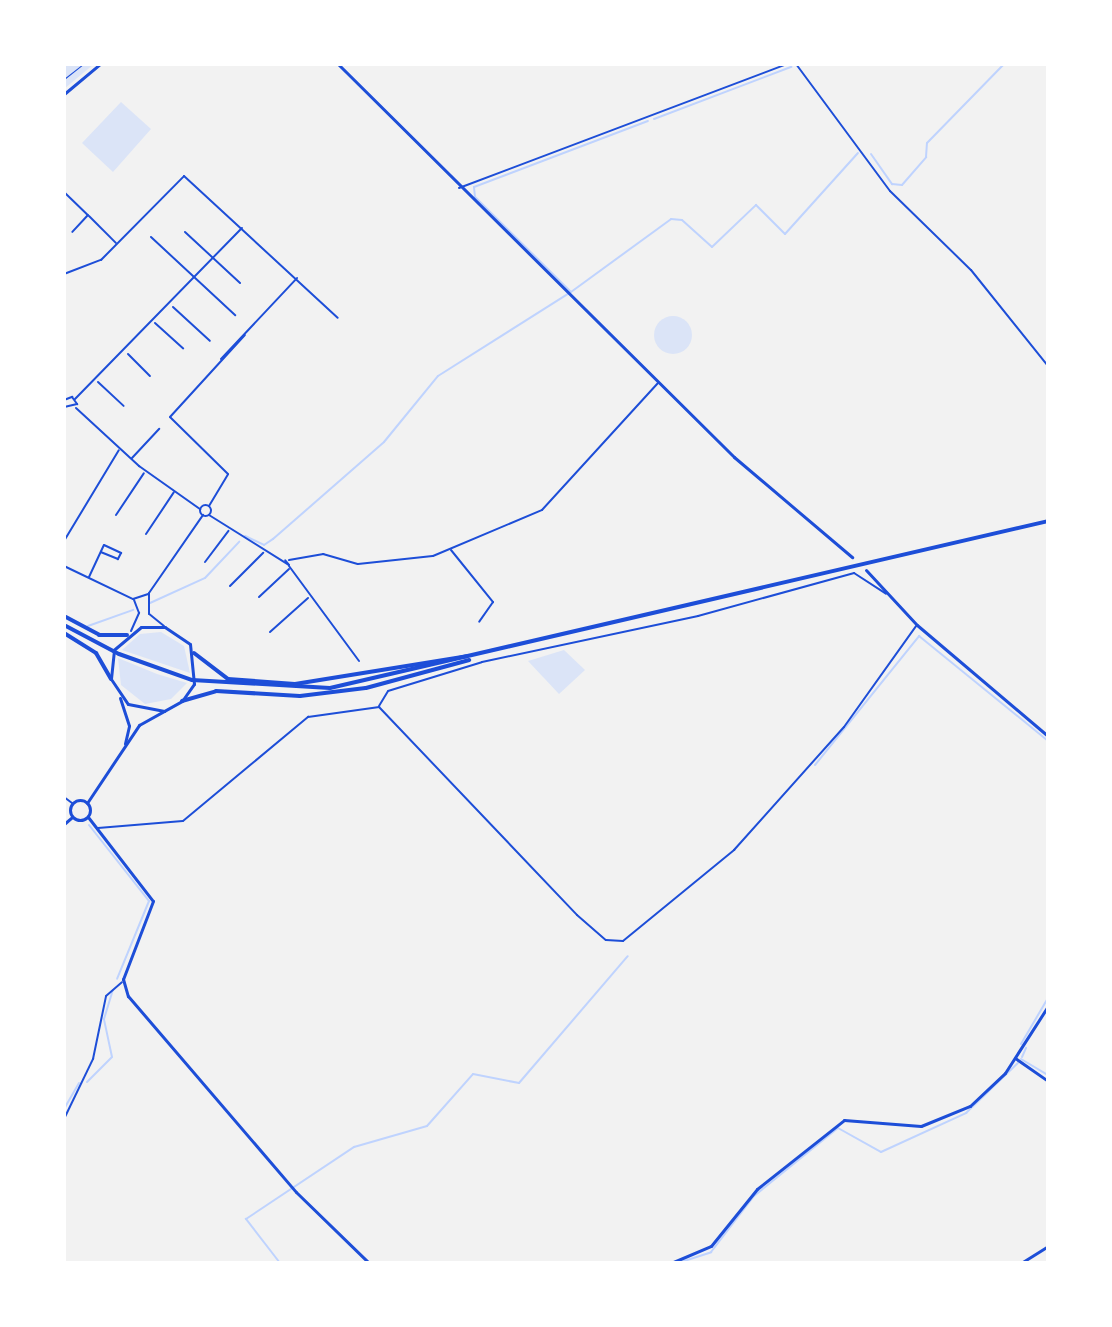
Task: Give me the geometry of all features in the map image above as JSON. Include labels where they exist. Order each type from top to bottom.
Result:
[{"type":"highway","points":[[64,625],[119,654],[192,680],[314,689],[477,656],[1048,521]]},
{"type":"highway","points":[[64,616],[99,635],[129,633]]},
{"type":"highway","points":[[64,633],[96,653],[111,679]]},
{"type":"highway","points":[[194,653],[228,679],[295,684],[477,656]]},
{"type":"highway","points":[[182,701],[216,691],[300,696],[366,688],[477,656]]},
{"type":"street","points":[[64,94],[100,64]]},
{"type":"street","points":[[338,64],[459,188],[659,382],[852,557]]},
{"type":"street","points":[[459,188],[787,64]]},
{"type":"street","points":[[796,64],[890,191],[971,270],[1048,366]]},
{"type":"street","points":[[64,273],[98,263],[184,176],[298,277],[338,318]]},
{"type":"street","points":[[64,192],[116,243]]},
{"type":"street","points":[[72,232],[88,215]]},
{"type":"street","points":[[65,398],[75,399],[127,353],[243,227]]},
{"type":"street","points":[[185,232],[240,283]]},
{"type":"street","points":[[151,237],[235,315]]},
{"type":"street","points":[[209,515],[209,506],[229,476],[170,417],[298,277]]},
{"type":"street","points":[[171,305],[210,341]]},
{"type":"street","points":[[155,323],[183,348]]},
{"type":"street","points":[[127,353],[150,376]]},
{"type":"street","points":[[97,381],[124,406]]},
{"type":"street","points":[[203,515],[209,515],[265,551],[287,560],[323,554],[358,564],[450,550],[542,510],[659,382]]},
{"type":"street","points":[[75,399],[76,408]]},
{"type":"street","points":[[64,407],[76,408],[131,459],[200,509],[203,515]]},
{"type":"street","points":[[131,459],[159,429]]},
{"type":"street","points":[[64,541],[120,449]]},
{"type":"street","points":[[116,515],[146,471]]},
{"type":"street","points":[[146,534],[174,492]]},
{"type":"street","points":[[200,509],[209,506]]},
{"type":"street","points":[[64,1119],[93,1059],[106,996],[122,982],[153,901],[88,817],[87,803],[139,725],[182,701],[194,684],[194,653],[149,614],[149,593],[203,515]]},
{"type":"street","points":[[205,562],[229,530]]},
{"type":"street","points":[[89,578],[104,545],[121,553],[118,559],[101,552]]},
{"type":"street","points":[[450,550],[493,602],[479,622]]},
{"type":"street","points":[[230,586],[265,551]]},
{"type":"street","points":[[287,560],[309,596],[359,661]]},
{"type":"street","points":[[64,566],[133,599],[139,613],[129,633],[114,650],[111,679],[129,726],[124,748]]},
{"type":"street","points":[[259,597],[289,567]]},
{"type":"street","points":[[866,570],[917,625],[1048,736]]},
{"type":"street","points":[[380,709],[388,691],[482,662],[678,620],[854,573],[891,596]]},
{"type":"street","points":[[133,599],[149,593]]},
{"type":"street","points":[[270,632],[309,596]]},
{"type":"street","points":[[380,709],[577,915],[602,938],[619,942],[734,850],[844,727],[917,625]]},
{"type":"street","points":[[129,633],[165,627]]},
{"type":"street","points":[[119,695],[139,710],[164,711]]},
{"type":"street","points":[[98,829],[123,821],[183,821],[308,717],[380,709]]},
{"type":"street","points":[[64,797],[72,803],[87,803]]},
{"type":"street","points":[[72,803],[72,817]]},
{"type":"street","points":[[64,824],[72,817],[88,817]]},
{"type":"street","points":[[122,982],[295,1190],[369,1263]]},
{"type":"street","points":[[671,1263],[715,1243],[753,1193],[839,1123],[861,1116],[916,1126],[942,1120],[983,1096],[1015,1058],[1048,1006]]},
{"type":"street","points":[[1015,1058],[1048,1081]]},
{"type":"street","points":[[1021,1263],[1048,1246]]},
{"type":"path","points":[[64,79],[83,64]]},
{"type":"shaded area","points":[[64,64],[94,64],[64,89]]},
{"type":"shaded area","points":[[121,102],[151,129],[113,172],[82,143]]},
{"type":"shaded area","points":[[673,316],[686,322],[692,335],[686,348],[673,354],[660,348],[654,335],[660,322]]},
{"type":"shaded area","points":[[161,632],[184,646],[190,673],[122,650],[140,634]]},
{"type":"shaded area","points":[[564,650],[585,670],[559,694],[528,661]]},
{"type":"shaded area","points":[[118,658],[187,683],[171,699],[145,704],[121,685]]},
{"type":"waterway","points":[[871,154],[892,184],[902,185],[926,157],[927,143],[1004,64]]},
{"type":"waterway","points":[[654,119],[791,67]]},
{"type":"waterway","points":[[245,536],[264,545],[273,539],[384,442],[438,376],[571,292],[475,197],[474,187],[648,121]]},
{"type":"waterway","points":[[571,292],[671,219],[682,220],[712,247],[756,205],[785,234],[858,153]]},
{"type":"waterway","points":[[150,603],[205,578],[239,542]]},
{"type":"waterway","points":[[88,626],[133,610]]},
{"type":"waterway","points":[[815,765],[919,636],[1048,741]]},
{"type":"waterway","points":[[89,825],[149,901],[117,979]]},
{"type":"waterway","points":[[280,1263],[246,1219],[354,1147],[427,1126],[473,1074],[519,1083],[628,956]]},
{"type":"waterway","points":[[87,1082],[112,1057],[104,1019],[113,990]]},
{"type":"waterway","points":[[1021,1044],[1048,998]]},
{"type":"waterway","points":[[1022,1057],[1026,1048]]},
{"type":"waterway","points":[[1021,1059],[1048,1075]]},
{"type":"waterway","points":[[678,1263],[711,1252],[754,1196],[838,1128],[881,1152],[966,1113],[1018,1063]]},
{"type":"waterway","points":[[64,1109],[79,1083]]}]
